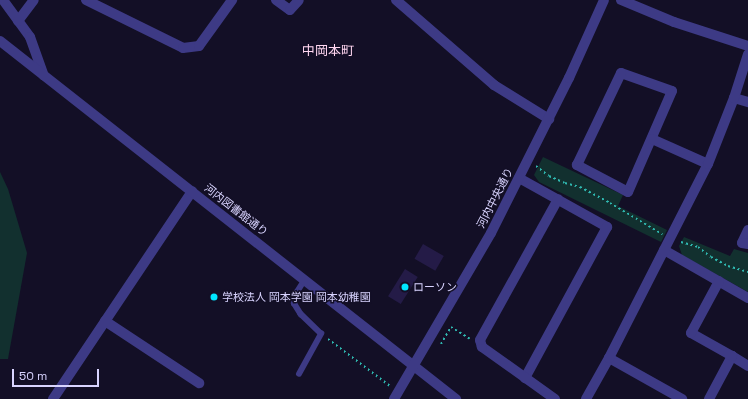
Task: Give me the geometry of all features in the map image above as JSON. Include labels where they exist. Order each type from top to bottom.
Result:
[{"type":"street","points":[[3,0],[30,37],[44,76]]},
{"type":"street","points":[[18,21],[34,0]]},
{"type":"street","points":[[86,0],[183,48],[199,46],[232,0]]},
{"type":"street","points":[[276,0],[290,10],[299,0]]},
{"type":"street","points":[[396,0],[494,85],[548,119]]},
{"type":"street","name":"河内中央通り","points":[[396,395],[487,239],[528,160],[604,0]]},
{"type":"street","points":[[622,0],[674,22],[748,46]]},
{"type":"street","name":"河内図書館通り","points":[[0,42],[305,279],[456,399]]},
{"type":"street","points":[[586,399],[609,358],[708,164],[734,98],[748,54]]},
{"type":"street","points":[[621,73],[672,91],[652,139],[628,192],[577,165],[621,73]]},
{"type":"street","points":[[734,98],[748,102]]},
{"type":"street","points":[[652,139],[708,164]]},
{"type":"street","points":[[519,178],[607,227],[525,378]]},
{"type":"street","points":[[53,399],[192,191]]},
{"type":"street","points":[[555,399],[482,347],[480,340],[558,200]]},
{"type":"street","points":[[748,230],[742,243],[748,244]]},
{"type":"street","points":[[664,250],[748,298]]},
{"type":"street","points":[[719,281],[691,333],[748,366]]},
{"type":"street","points":[[105,321],[199,384]]},
{"type":"street","points":[[709,399],[732,356]]},
{"type":"street","points":[[609,358],[682,399]]},
{"type":"lane","points":[[299,374],[320,334],[301,314],[294,304],[297,292],[305,279]]},
{"type":"path","points":[[528,160],[549,176],[565,183],[580,187],[670,238],[698,247],[717,260],[748,272]]},
{"type":"path","points":[[441,344],[451,327],[475,342],[480,342]]},
{"type":"path","points":[[320,334],[396,395]]},
{"type":"green space","points":[[543,157],[623,195],[618,206],[667,230],[661,242],[539,182],[534,175]]},
{"type":"green space","points":[[0,172],[8,189],[27,253],[8,359],[0,359]]},
{"type":"green space","points":[[684,237],[730,256],[734,249],[748,253],[748,292],[682,255],[679,246]]},
{"type":"building","points":[[423,244],[444,256],[435,271],[414,259]]},
{"type":"building","points":[[405,269],[418,277],[401,304],[388,296]]},
{"type":"place","name":"ローソン","points":[[405,287]]},
{"type":"place","name":"学校法人 岡本学園 岡本幼稚園","points":[[214,297]]},
{"type":"district","name":"中岡本町","points":[[328,51]]}]
